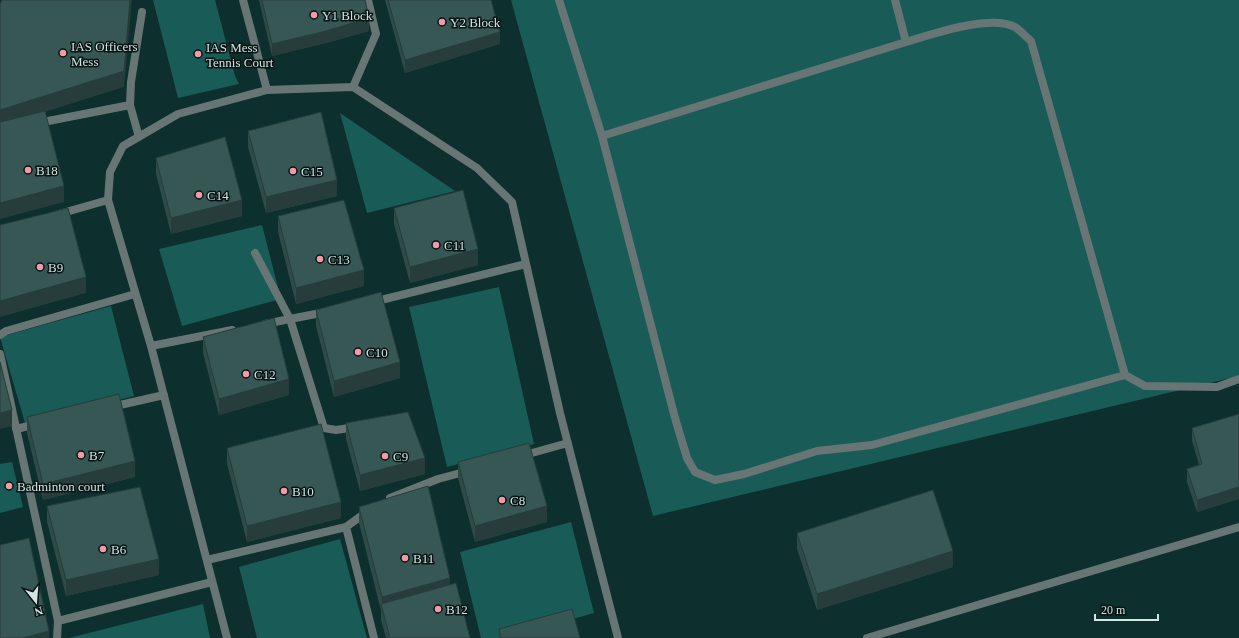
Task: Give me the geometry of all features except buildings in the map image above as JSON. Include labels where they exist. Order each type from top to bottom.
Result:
[{"type":"street","points":[[243,0],[267,90]]},
{"type":"street","points":[[353,87],[376,34],[368,0]]},
{"type":"street","points":[[559,0],[602,136],[675,418],[687,458],[695,472],[715,480],[744,474],[817,451],[872,446],[1124,375],[1145,386],[1217,387],[1239,379]]},
{"type":"street","points":[[895,0],[906,42]]},
{"type":"street","points":[[139,137],[130,105],[131,82],[142,12]]},
{"type":"street","points":[[602,136],[952,28],[995,22],[1015,27],[1031,42],[1124,375]]},
{"type":"street","points":[[227,638],[151,346],[108,200],[110,172],[123,146],[178,114],[267,90],[353,87],[478,168],[512,202],[568,443],[618,638]]},
{"type":"street","points":[[26,125],[130,105]]},
{"type":"street","points":[[51,216],[108,200]]},
{"type":"street","points":[[255,253],[290,319],[324,428],[336,430],[365,426]]},
{"type":"street","points":[[369,303],[526,264]]},
{"type":"street","points":[[0,335],[6,331],[135,294]]},
{"type":"street","points":[[259,325],[337,309]]},
{"type":"street","points":[[151,346],[244,328]]},
{"type":"street","points":[[0,354],[58,621],[57,638]]},
{"type":"street","points":[[102,409],[164,395]]},
{"type":"street","points":[[16,429],[47,422]]},
{"type":"street","points":[[514,458],[568,443]]},
{"type":"street","points":[[207,560],[346,527],[380,503],[438,479],[476,468]]},
{"type":"street","points":[[346,527],[374,638]]},
{"type":"street","points":[[867,638],[1239,527]]},
{"type":"street","points":[[58,621],[212,582]]},
{"type":"shaded area","name":"IAS Mess Tennis Court","points":[[153,0],[215,0],[235,76],[239,84],[178,98]]},
{"type":"shaded area","points":[[511,0],[1239,0],[1239,376],[653,516]]},
{"type":"shaded area","points":[[340,113],[455,191],[367,213]]},
{"type":"shaded area","points":[[262,225],[281,299],[182,326],[159,249]]},
{"type":"shaded area","points":[[499,287],[534,444],[447,467],[409,307]]},
{"type":"shaded area","points":[[111,306],[134,396],[25,423],[0,337]]},
{"type":"shaded area","name":"Badminton court","points":[[12,462],[23,507],[0,513],[0,464]]},
{"type":"shaded area","points":[[571,522],[594,613],[506,638],[481,638],[460,552]]},
{"type":"shaded area","points":[[340,539],[367,638],[257,638],[239,567]]},
{"type":"shaded area","points":[[203,604],[210,638],[69,638]]},
{"type":"place","name":"Y1 Block","points":[[314,15]]},
{"type":"place","name":"Y2 Block","points":[[442,22]]},
{"type":"place","name":"IAS Officers Mess","points":[[63,53]]},
{"type":"place","name":"IAS Mess Tennis Court","points":[[198,54]]},
{"type":"place","name":"B18","points":[[28,170]]},
{"type":"place","name":"C15","points":[[293,171]]},
{"type":"place","name":"C14","points":[[199,195]]},
{"type":"place","name":"C11","points":[[436,245]]},
{"type":"place","name":"C13","points":[[320,259]]},
{"type":"place","name":"B9","points":[[40,267]]},
{"type":"place","name":"C10","points":[[358,352]]},
{"type":"place","name":"C12","points":[[246,374]]},
{"type":"place","name":"B7","points":[[81,455]]},
{"type":"place","name":"C9","points":[[385,456]]},
{"type":"place","name":"Badminton court","points":[[9,486]]},
{"type":"place","name":"B10","points":[[284,491]]},
{"type":"place","name":"C8","points":[[502,500]]},
{"type":"place","name":"B6","points":[[103,549]]},
{"type":"place","name":"B11","points":[[405,558]]},
{"type":"place","name":"B12","points":[[438,609]]}]
